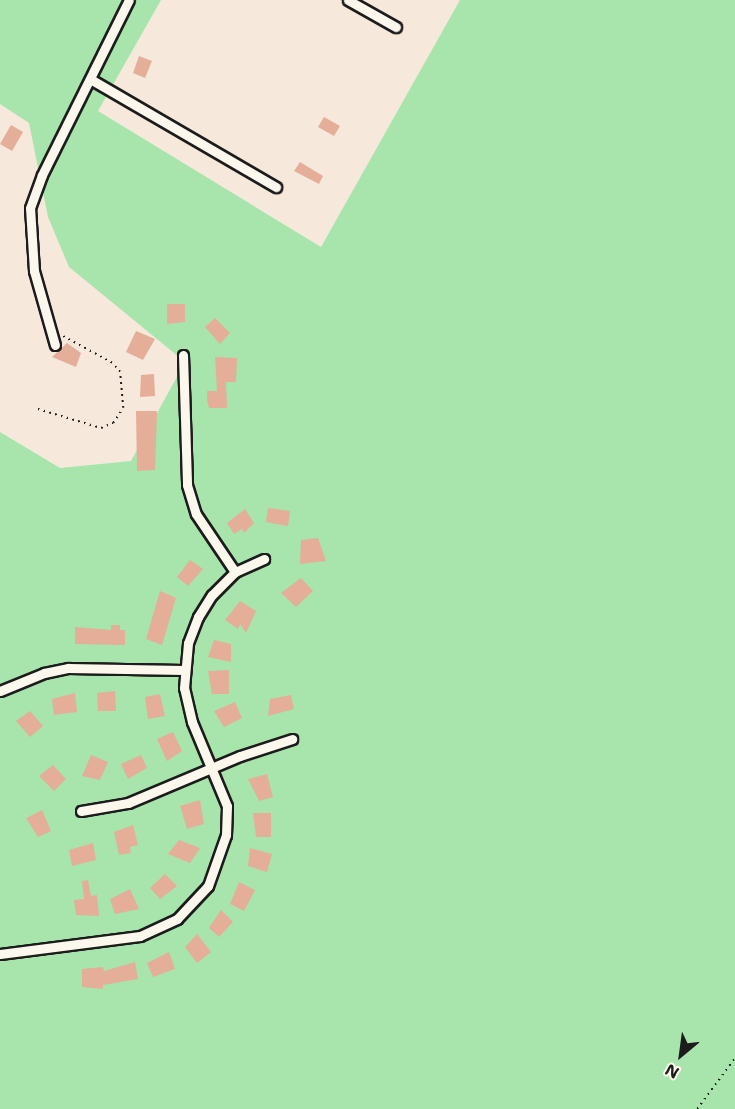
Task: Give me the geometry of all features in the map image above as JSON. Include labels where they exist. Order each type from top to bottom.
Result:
[{"type":"street","points":[[55,345],[48,330],[32,258],[30,208],[42,175],[92,80],[129,0]]},
{"type":"street","points":[[348,0],[396,27]]},
{"type":"street","points":[[92,80],[276,187]]},
{"type":"street","points":[[183,356],[187,485],[196,514],[235,572]]},
{"type":"street","points":[[0,954],[140,936],[159,930],[193,905],[208,886],[226,835],[227,806],[214,768],[192,722],[184,670],[198,617],[235,572],[264,559]]},
{"type":"street","points":[[0,691],[35,676],[68,669],[184,670]]},
{"type":"street","points":[[81,811],[128,803],[292,739]]},
{"type":"path","points":[[38,409],[105,428],[119,416],[124,395],[120,372],[112,363],[48,330]]},
{"type":"path","points":[[697,1109],[735,1058]]},
{"type":"green space","points":[[0,0],[161,0],[98,111],[321,247],[460,0],[735,0],[735,1109],[0,1109],[0,432],[60,468],[131,461],[185,362],[69,267],[48,217],[29,123],[0,104]]},
{"type":"building","points":[[139,56],[152,61],[145,78],[133,73]]},
{"type":"building","points":[[324,117],[340,126],[334,136],[318,127]]},
{"type":"building","points":[[11,125],[23,132],[12,151],[0,144]]},
{"type":"building","points":[[300,162],[323,176],[319,184],[294,171]]},
{"type":"building","points":[[167,304],[185,304],[185,322],[167,324]]},
{"type":"building","points":[[215,318],[230,333],[220,344],[205,327]]},
{"type":"building","points":[[136,331],[155,339],[143,360],[126,352]]},
{"type":"building","points":[[67,343],[81,353],[76,367],[52,357]]},
{"type":"building","points":[[215,357],[237,358],[236,382],[226,382],[227,408],[209,408],[207,400],[207,391],[217,391]]},
{"type":"building","points":[[154,374],[155,396],[140,397],[141,375]]},
{"type":"building","points":[[136,411],[157,411],[155,470],[137,471]]},
{"type":"building","points":[[268,508],[290,511],[288,526],[266,522]]},
{"type":"building","points":[[245,509],[254,523],[244,533],[242,529],[234,534],[227,523]]},
{"type":"building","points":[[318,538],[326,561],[300,564],[301,540]]},
{"type":"building","points":[[190,560],[203,569],[188,586],[177,577]]},
{"type":"building","points":[[301,578],[313,591],[296,607],[281,593]]},
{"type":"building","points":[[160,591],[176,598],[162,645],[146,639]]},
{"type":"building","points":[[240,601],[256,611],[246,633],[240,624],[238,629],[225,620]]},
{"type":"building","points":[[111,625],[120,625],[120,630],[125,630],[125,645],[75,644],[75,627],[111,630]]},
{"type":"building","points":[[214,640],[231,644],[231,662],[208,657]]},
{"type":"building","points":[[229,670],[229,694],[212,694],[208,671]]},
{"type":"building","points":[[115,691],[116,711],[98,711],[97,693]]},
{"type":"building","points":[[75,693],[77,712],[54,715],[52,699]]},
{"type":"building","points":[[160,694],[165,716],[148,719],[145,697]]},
{"type":"building","points":[[291,695],[294,709],[268,716],[270,699]]},
{"type":"building","points":[[235,702],[242,718],[224,727],[214,711]]},
{"type":"building","points":[[30,711],[43,726],[30,737],[16,721]]},
{"type":"building","points":[[173,732],[182,751],[167,761],[157,739]]},
{"type":"building","points":[[91,755],[108,762],[100,780],[82,776]]},
{"type":"building","points":[[141,755],[147,768],[128,779],[121,764]]},
{"type":"building","points":[[53,765],[66,779],[54,791],[39,776]]},
{"type":"building","points":[[267,774],[273,797],[259,801],[248,779]]},
{"type":"building","points":[[200,800],[204,824],[187,829],[180,806]]},
{"type":"building","points":[[42,810],[51,831],[38,837],[26,818]]},
{"type":"building","points":[[253,813],[271,813],[271,837],[256,837]]},
{"type":"building","points":[[133,825],[138,845],[130,847],[131,853],[119,855],[114,832]]},
{"type":"building","points":[[179,840],[200,848],[190,863],[168,854]]},
{"type":"building","points":[[93,843],[96,860],[72,866],[69,850]]},
{"type":"building","points":[[250,848],[272,854],[267,872],[248,866]]},
{"type":"building","points":[[165,874],[177,886],[160,899],[150,888]]},
{"type":"building","points":[[88,880],[91,896],[97,895],[99,916],[76,915],[74,900],[84,899],[82,881]]},
{"type":"building","points":[[239,882],[255,890],[244,911],[230,904]]},
{"type":"building","points":[[130,889],[139,909],[115,914],[110,899]]},
{"type":"building","points":[[221,910],[233,922],[219,937],[209,928]]},
{"type":"building","points":[[197,934],[211,952],[197,963],[185,947]]},
{"type":"building","points":[[169,952],[175,969],[153,977],[147,963]]},
{"type":"building","points":[[135,962],[138,979],[103,985],[103,989],[82,987],[82,969],[103,967],[104,971]]}]
